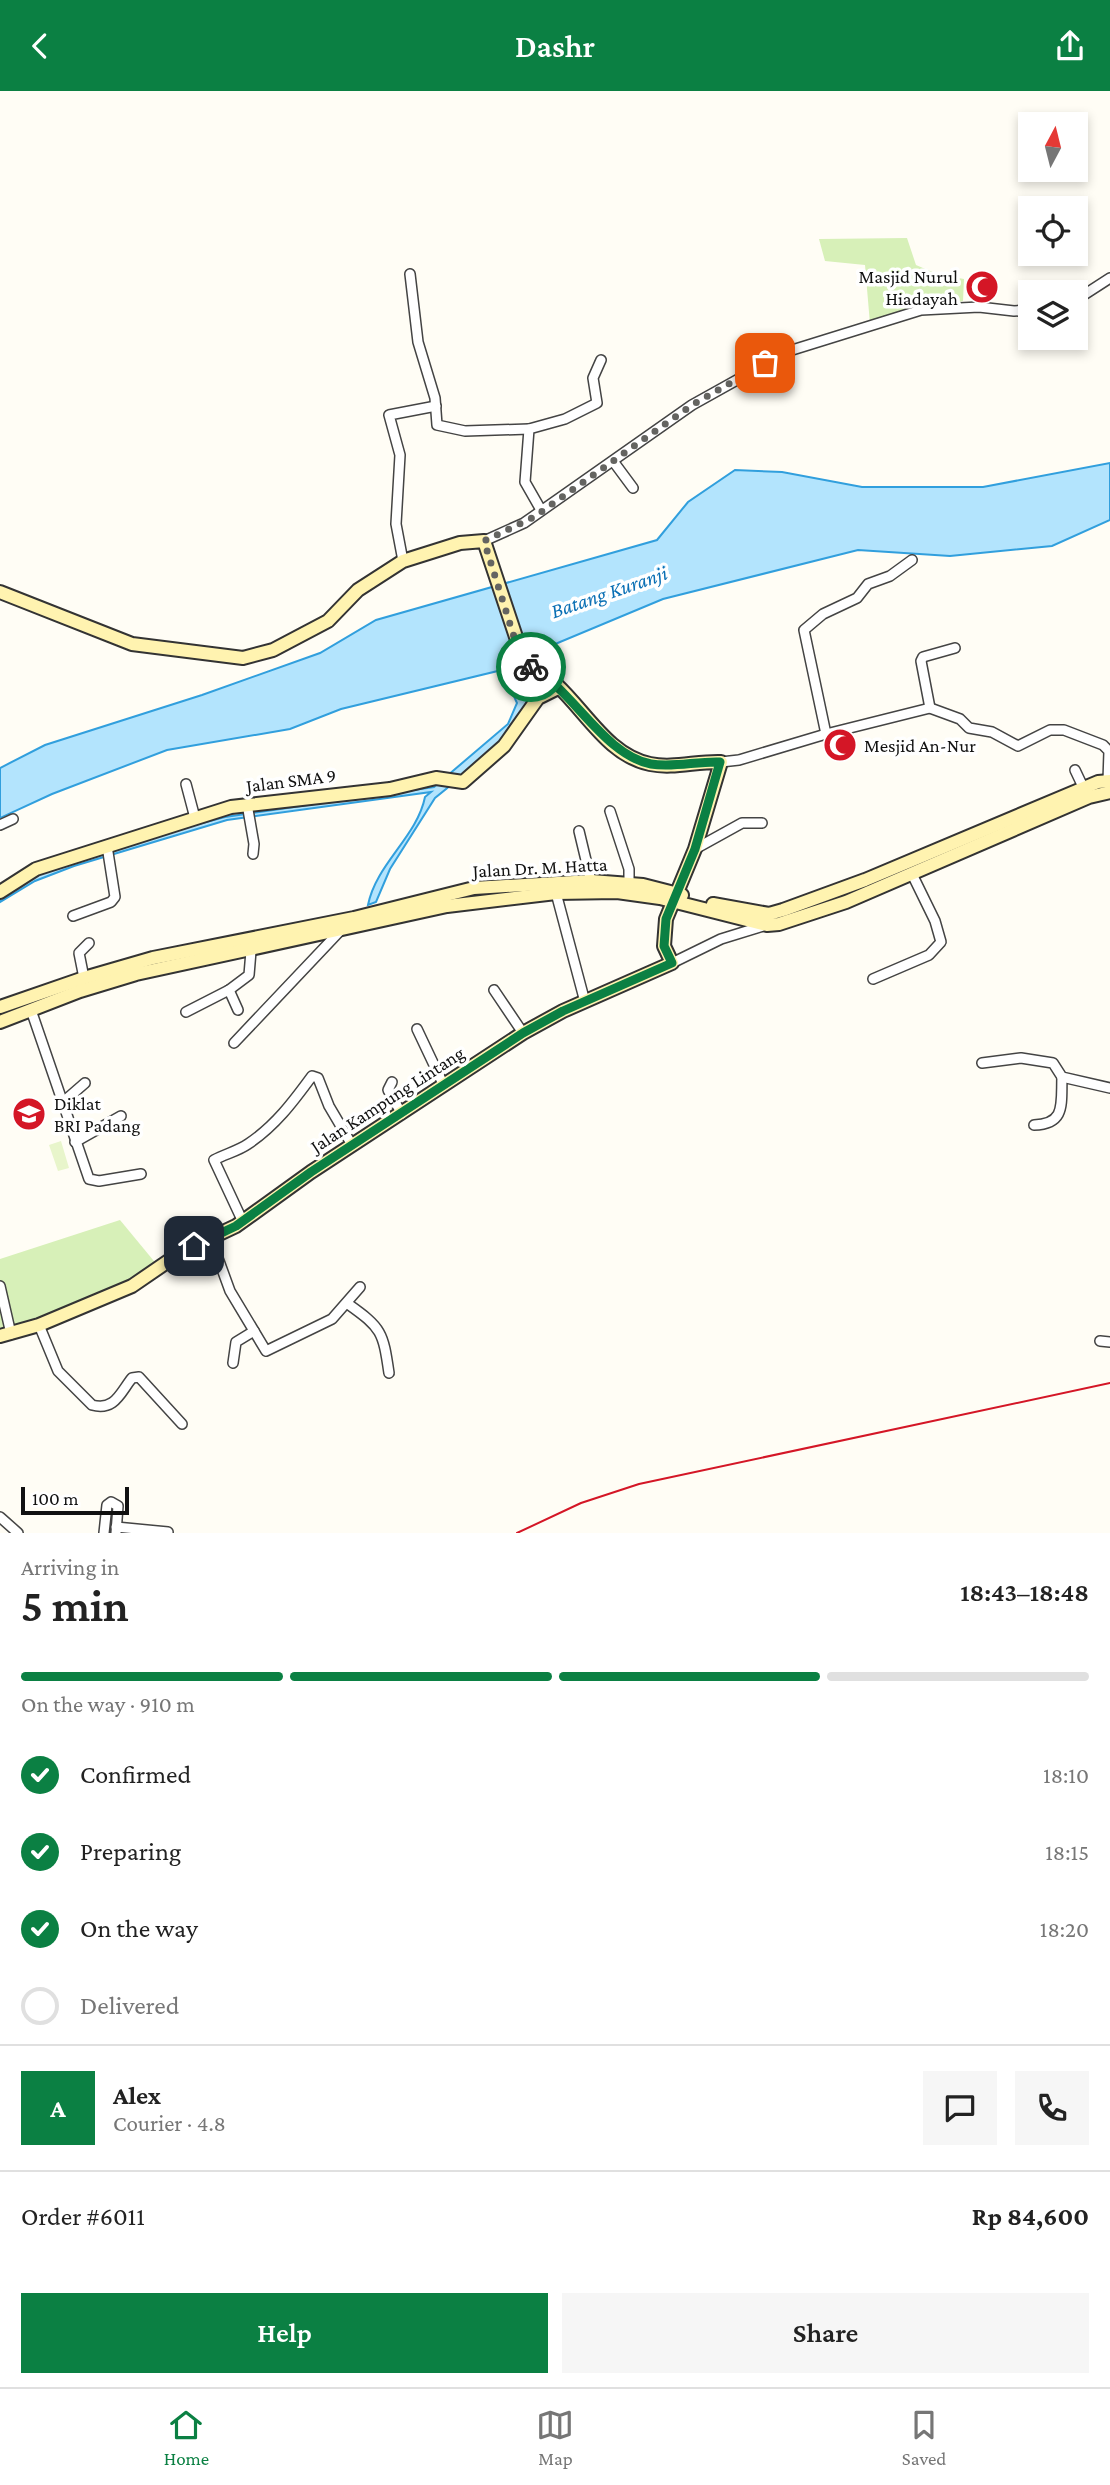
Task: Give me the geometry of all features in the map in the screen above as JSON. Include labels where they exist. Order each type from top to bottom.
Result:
[{"type":"street","points":[[410,274],[418,342],[436,406],[436,425],[445,429],[529,429],[565,419],[597,403],[593,378],[601,360]]},
{"type":"street","points":[[1088,292],[1110,278]]},
{"type":"street","points":[[0,592],[132,644],[243,658],[272,650],[328,621],[358,590],[403,561],[460,543],[484,541],[524,523],[734,380],[812,342],[921,310],[979,306],[1018,311]]},
{"type":"street","points":[[403,561],[396,524],[400,455],[389,415],[436,406]]},
{"type":"street","points":[[529,429],[525,482],[541,510]]},
{"type":"street","points":[[613,461],[633,488]]},
{"type":"street","points":[[484,541],[521,659],[558,688],[609,738],[636,759],[670,765],[739,761],[826,734],[930,708],[960,719],[969,728],[992,732],[1012,745],[1021,745],[1050,730],[1075,733],[1103,745],[1109,751],[1109,785]]},
{"type":"street","points":[[826,734],[804,630],[823,614],[857,598],[868,585],[890,576],[912,560]]},
{"type":"street","points":[[930,708],[921,661],[923,657],[955,648]]},
{"type":"street","name":"Jalan SMA 9","points":[[0,892],[36,869],[109,850],[195,818],[248,812],[447,779],[463,782],[504,747],[534,702],[558,688]]},
{"type":"street","points":[[672,963],[663,935],[695,849],[720,762]]},
{"type":"street","points":[[1075,770],[1084,789]]},
{"type":"street","points":[[186,784],[195,818]]},
{"type":"street","name":"Jalan Dr. M. Hatta","points":[[80,983],[316,937],[354,918],[474,888],[591,881],[629,884],[779,924],[846,902],[912,874],[938,855],[1084,789],[1109,785]]},
{"type":"street","name":"Jalan Dr. M. Hatta","points":[[768,919],[1089,797],[1109,785]]},
{"type":"street","points":[[610,811],[629,869],[629,884]]},
{"type":"street","points":[[248,812],[253,854]]},
{"type":"street","points":[[0,825],[13,819]]},
{"type":"street","points":[[695,849],[742,823],[761,823]]},
{"type":"street","points":[[579,831],[591,881]]},
{"type":"street","points":[[73,916],[114,899],[116,887],[109,850]]},
{"type":"street","points":[[873,979],[929,955],[941,941],[935,921],[912,874]]},
{"type":"street","name":"Jalan Dr. M. Hatta","points":[[0,1007],[163,956],[334,929],[464,902],[556,893],[617,892],[675,898]]},
{"type":"street","points":[[556,893],[585,1002]]},
{"type":"street","name":"Jalan Kampung Lintang","points":[[6,1335],[38,1325],[132,1286],[183,1251],[243,1222],[352,1145],[523,1033],[720,939],[768,919]]},
{"type":"street","points":[[234,1043],[334,929]]},
{"type":"street","points":[[0,1022],[31,1010],[80,983],[79,953],[89,943]]},
{"type":"street","points":[[186,1012],[229,990],[251,972],[251,951]]},
{"type":"street","points":[[229,990],[238,1010]]},
{"type":"street","points":[[494,990],[523,1033]]},
{"type":"street","points":[[31,1010],[89,1179],[99,1181],[141,1174]]},
{"type":"street","points":[[417,1029],[444,1086]]},
{"type":"street","points":[[982,1063],[1028,1058],[1053,1063],[1062,1077],[1060,1105],[1055,1121],[1049,1125],[1034,1125]]},
{"type":"street","points":[[243,1222],[214,1160],[246,1146],[264,1133],[283,1115],[312,1076],[318,1078],[329,1106],[352,1145]]},
{"type":"street","points":[[1062,1077],[1110,1089]]},
{"type":"street","points":[[392,1082],[388,1090],[402,1114]]},
{"type":"street","points":[[62,1103],[85,1083]]},
{"type":"street","points":[[75,1142],[121,1116]]},
{"type":"street","points":[[211,1239],[230,1291],[263,1348],[269,1352],[321,1326],[348,1304],[360,1287]]},
{"type":"street","points":[[0,1286],[6,1335]]},
{"type":"street","points":[[348,1304],[373,1322],[384,1338],[389,1373]]},
{"type":"street","points":[[38,1325],[58,1371],[92,1405],[102,1406],[119,1399],[132,1378],[139,1377],[182,1424]]},
{"type":"street","points":[[233,1363],[236,1342],[254,1331]]},
{"type":"street","points":[[1100,1342],[1110,1342]]},
{"type":"street","points":[[104,1533],[107,1505],[111,1502],[118,1506],[116,1530],[168,1532]]},
{"type":"street","points":[[0,1517],[18,1533]]},
{"type":"green space","points":[[907,238],[916,265],[937,274],[964,279],[963,301],[870,324],[865,265],[825,261],[819,239]]},
{"type":"green space","points":[[61,1141],[69,1168],[58,1171],[49,1145]]},
{"type":"green space","points":[[120,1220],[158,1266],[0,1337],[0,1259]]},
{"type":"water","name":"Batang Kuranji","points":[[1110,463],[1110,520],[1052,546],[950,556],[858,550],[663,599],[536,652],[524,715],[508,739],[435,798],[390,869],[376,902],[368,905],[379,876],[414,825],[425,797],[431,792],[227,820],[74,866],[35,881],[0,902],[0,895],[22,880],[142,839],[225,817],[434,787],[508,724],[517,703],[502,670],[341,709],[290,729],[167,750],[52,794],[0,818],[0,768],[45,745],[202,695],[320,653],[376,620],[657,540],[688,502],[735,470],[782,472],[862,487],[983,487]]},
{"type":"railway","points":[[517,1533],[581,1503],[639,1484],[1110,1383]]},
{"type":"way so far","points":[[531,667],[521,659],[484,541],[534,517],[554,500],[692,405],[765,363]]},
{"type":"place","name":"Masjid Nurul Hiadayah","points":[[982,287]]},
{"type":"place","name":"Mesjid An-Nur","points":[[840,745]]},
{"type":"place","name":"Diklat BRI Padang","points":[[29,1114]]},
{"type":"route","points":[[194,1246],[236,1226],[311,1172],[523,1033],[563,1011],[672,963],[664,946],[666,919],[695,849],[720,762],[670,765],[649,764],[636,759],[619,748],[592,723],[550,679],[531,667]]}]
